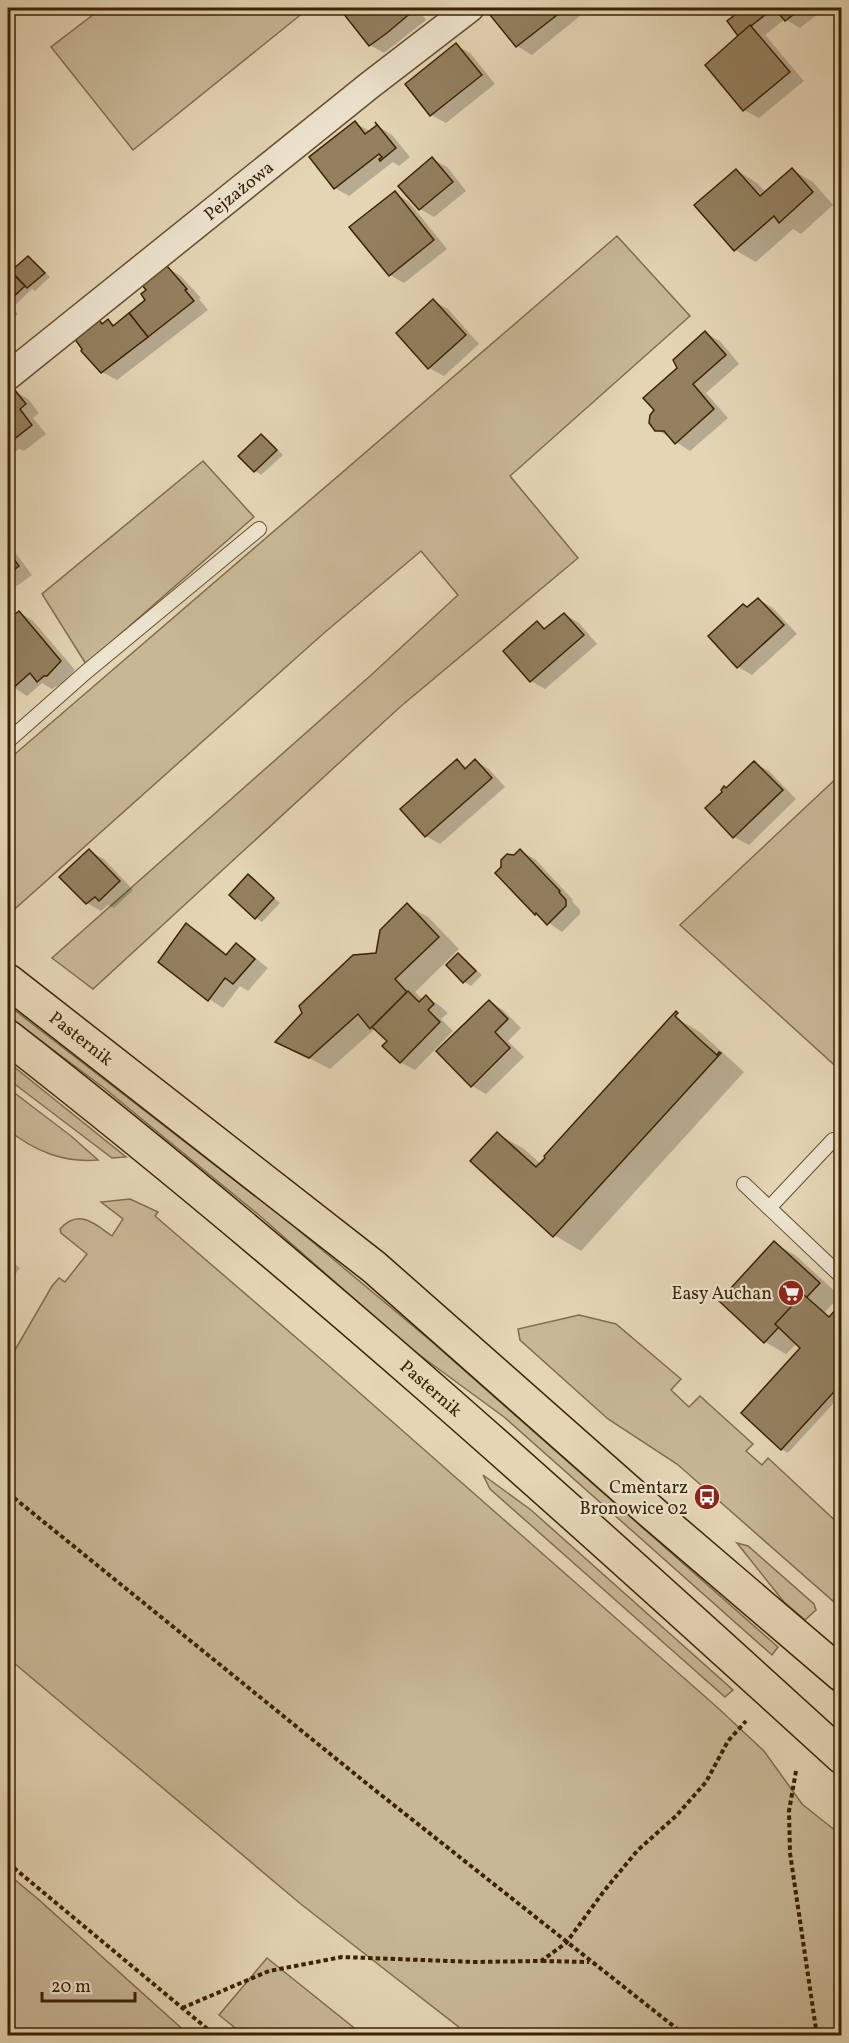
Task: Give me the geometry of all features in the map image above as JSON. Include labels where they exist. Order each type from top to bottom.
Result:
[{"type":"main road","name":"Pasternik","points":[[8,981],[374,1267],[656,1516],[842,1675]]},
{"type":"main road","name":"Pasternik","points":[[8,1038],[114,1120],[225,1212],[461,1414],[842,1757]]},
{"type":"street","name":"Pejzażowa","points":[[8,376],[370,85],[470,8]]},
{"type":"lane","points":[[8,741],[86,672],[259,529]]},
{"type":"lane","points":[[768,1208],[833,1140]]},
{"type":"lane","points":[[744,1184],[842,1277]]},
{"type":"path","points":[[8,1493],[566,1943],[686,2036]]},
{"type":"path","points":[[541,1961],[566,1943],[637,1851],[676,1816],[706,1782],[728,1741],[746,1721]]},
{"type":"path","points":[[796,1771],[789,1811],[790,1853],[817,2036]]},
{"type":"path","points":[[8,1863],[216,2036]]},
{"type":"path","points":[[182,2008],[269,1971],[342,1957],[476,1962],[590,1962]]},
{"type":"shaded area","points":[[102,8],[309,8],[133,150],[51,47]]},
{"type":"shaded area","points":[[617,236],[690,316],[510,476],[578,558],[400,707],[93,989],[52,958],[458,595],[421,551],[324,633],[8,915],[8,760]]},
{"type":"shaded area","points":[[203,461],[254,517],[86,664],[42,594]]},
{"type":"shaded area","points":[[841,774],[841,1071],[680,925]]},
{"type":"shaded area","points":[[8,1005],[290,1223],[431,1341],[778,1647],[772,1655],[504,1417],[410,1348],[260,1216],[104,1088],[8,1016]]},
{"type":"shaded area","points":[[8,1062],[126,1157],[112,1158],[8,1079]]},
{"type":"shaded area","points":[[8,1088],[71,1136],[98,1160],[73,1160],[50,1154],[39,1150],[8,1130]]},
{"type":"shaded area","points":[[130,1199],[158,1212],[155,1216],[718,1708],[764,1751],[802,1804],[841,1835],[841,2035],[469,2035],[302,1905],[8,1658],[8,1362],[52,1286],[59,1278],[65,1282],[87,1254],[61,1233],[60,1229],[67,1223],[80,1219],[93,1223],[112,1236],[123,1219],[101,1202]]},
{"type":"shaded area","points":[[579,1315],[616,1324],[681,1379],[671,1390],[689,1407],[700,1396],[753,1444],[746,1451],[762,1465],[768,1458],[841,1526],[841,1608],[677,1464],[608,1419],[520,1340],[518,1329]]},
{"type":"shaded area","points":[[483,1475],[531,1510],[733,1690],[725,1697],[490,1489]]},
{"type":"shaded area","points":[[737,1543],[748,1546],[814,1604],[816,1610],[805,1620],[784,1602]]},
{"type":"shaded area","points":[[8,1874],[38,1899],[189,2035],[8,2035]]},
{"type":"shaded area","points":[[267,1958],[363,2035],[244,2035],[219,2015]]},
{"type":"building","points":[[339,8],[410,8],[413,11],[369,46]]},
{"type":"building","points":[[500,8],[566,8],[516,47],[490,15]]},
{"type":"building","points":[[744,8],[774,8],[738,36],[727,21]]},
{"type":"building","points":[[774,8],[802,8],[785,21]]},
{"type":"building","points":[[750,25],[790,72],[743,111],[705,65]]},
{"type":"building","points":[[456,43],[482,75],[430,116],[405,84]]},
{"type":"building","points":[[355,121],[365,134],[377,125],[375,122],[396,148],[380,161],[382,157],[379,154],[334,189],[309,157]]},
{"type":"building","points":[[432,157],[453,182],[419,210],[398,186]]},
{"type":"building","points":[[792,168],[813,192],[779,223],[774,216],[734,251],[694,205],[736,169],[760,196]]},
{"type":"building","points":[[395,191],[434,240],[389,276],[349,227]]},
{"type":"building","points":[[28,256],[45,273],[27,288],[11,271]]},
{"type":"building","points":[[167,266],[194,301],[148,337],[129,313],[145,300],[141,294],[146,290],[142,285]]},
{"type":"building","points":[[13,274],[25,286],[8,302],[8,279]]},
{"type":"building","points":[[433,299],[466,335],[428,369],[396,333]]},
{"type":"building","points":[[129,313],[148,337],[101,373],[81,351],[82,349],[74,338],[98,318],[102,324],[108,319],[113,326]]},
{"type":"building","points":[[705,331],[726,355],[693,384],[714,409],[675,444],[664,431],[655,431],[649,423],[650,415],[654,410],[643,398],[677,368],[673,360]]},
{"type":"building","points":[[14,389],[26,404],[20,409],[32,425],[8,444],[8,394]]},
{"type":"building","points":[[261,434],[277,450],[254,472],[238,456]]},
{"type":"building","points":[[8,551],[19,566],[8,574]]},
{"type":"building","points":[[758,598],[784,625],[737,668],[708,636],[743,604],[747,607]]},
{"type":"building","points":[[19,611],[61,661],[47,676],[37,682],[30,673],[12,689],[8,683],[8,620]]},
{"type":"building","points":[[564,613],[584,635],[530,682],[503,651],[537,621],[544,629]]},
{"type":"building","points":[[457,759],[465,769],[475,759],[492,778],[425,837],[400,809]]},
{"type":"building","points":[[754,761],[783,790],[733,838],[705,808],[722,792],[724,786],[726,788]]},
{"type":"building","points":[[89,849],[120,881],[99,901],[95,897],[86,904],[59,877]]},
{"type":"building","points":[[520,849],[566,900],[566,906],[547,925],[495,873],[501,867],[501,860],[507,854],[514,855]]},
{"type":"building","points":[[248,874],[274,898],[255,919],[229,895]]},
{"type":"building","points":[[407,903],[439,937],[395,979],[407,992],[370,1029],[358,1014],[309,1058],[275,1042],[302,1013],[299,1006],[353,955],[376,953],[380,930]]},
{"type":"building","points":[[186,923],[226,955],[236,943],[255,959],[233,984],[225,978],[208,1001],[158,962]]},
{"type":"building","points":[[458,953],[476,971],[463,983],[446,965]]},
{"type":"building","points":[[408,991],[419,1002],[426,995],[434,1004],[428,1010],[440,1022],[400,1063],[382,1046],[387,1041],[372,1027]]},
{"type":"building","points":[[489,1000],[508,1019],[495,1032],[510,1048],[471,1087],[436,1051]]},
{"type":"building","points":[[676,1011],[678,1013],[675,1016],[699,1039],[717,1055],[721,1053],[553,1237],[470,1161],[497,1132],[536,1167]]},
{"type":"building","points":[[774,1241],[820,1283],[764,1343],[719,1301]]},
{"type":"building","points":[[803,1294],[829,1317],[840,1305],[842,1306],[842,1383],[781,1450],[741,1413],[800,1348],[775,1324]]},
{"type":"place","name":"Easy Auchan","points":[[791,1293]]},
{"type":"place","name":"Cmentarz Bronowice 02","points":[[707,1497]]}]
